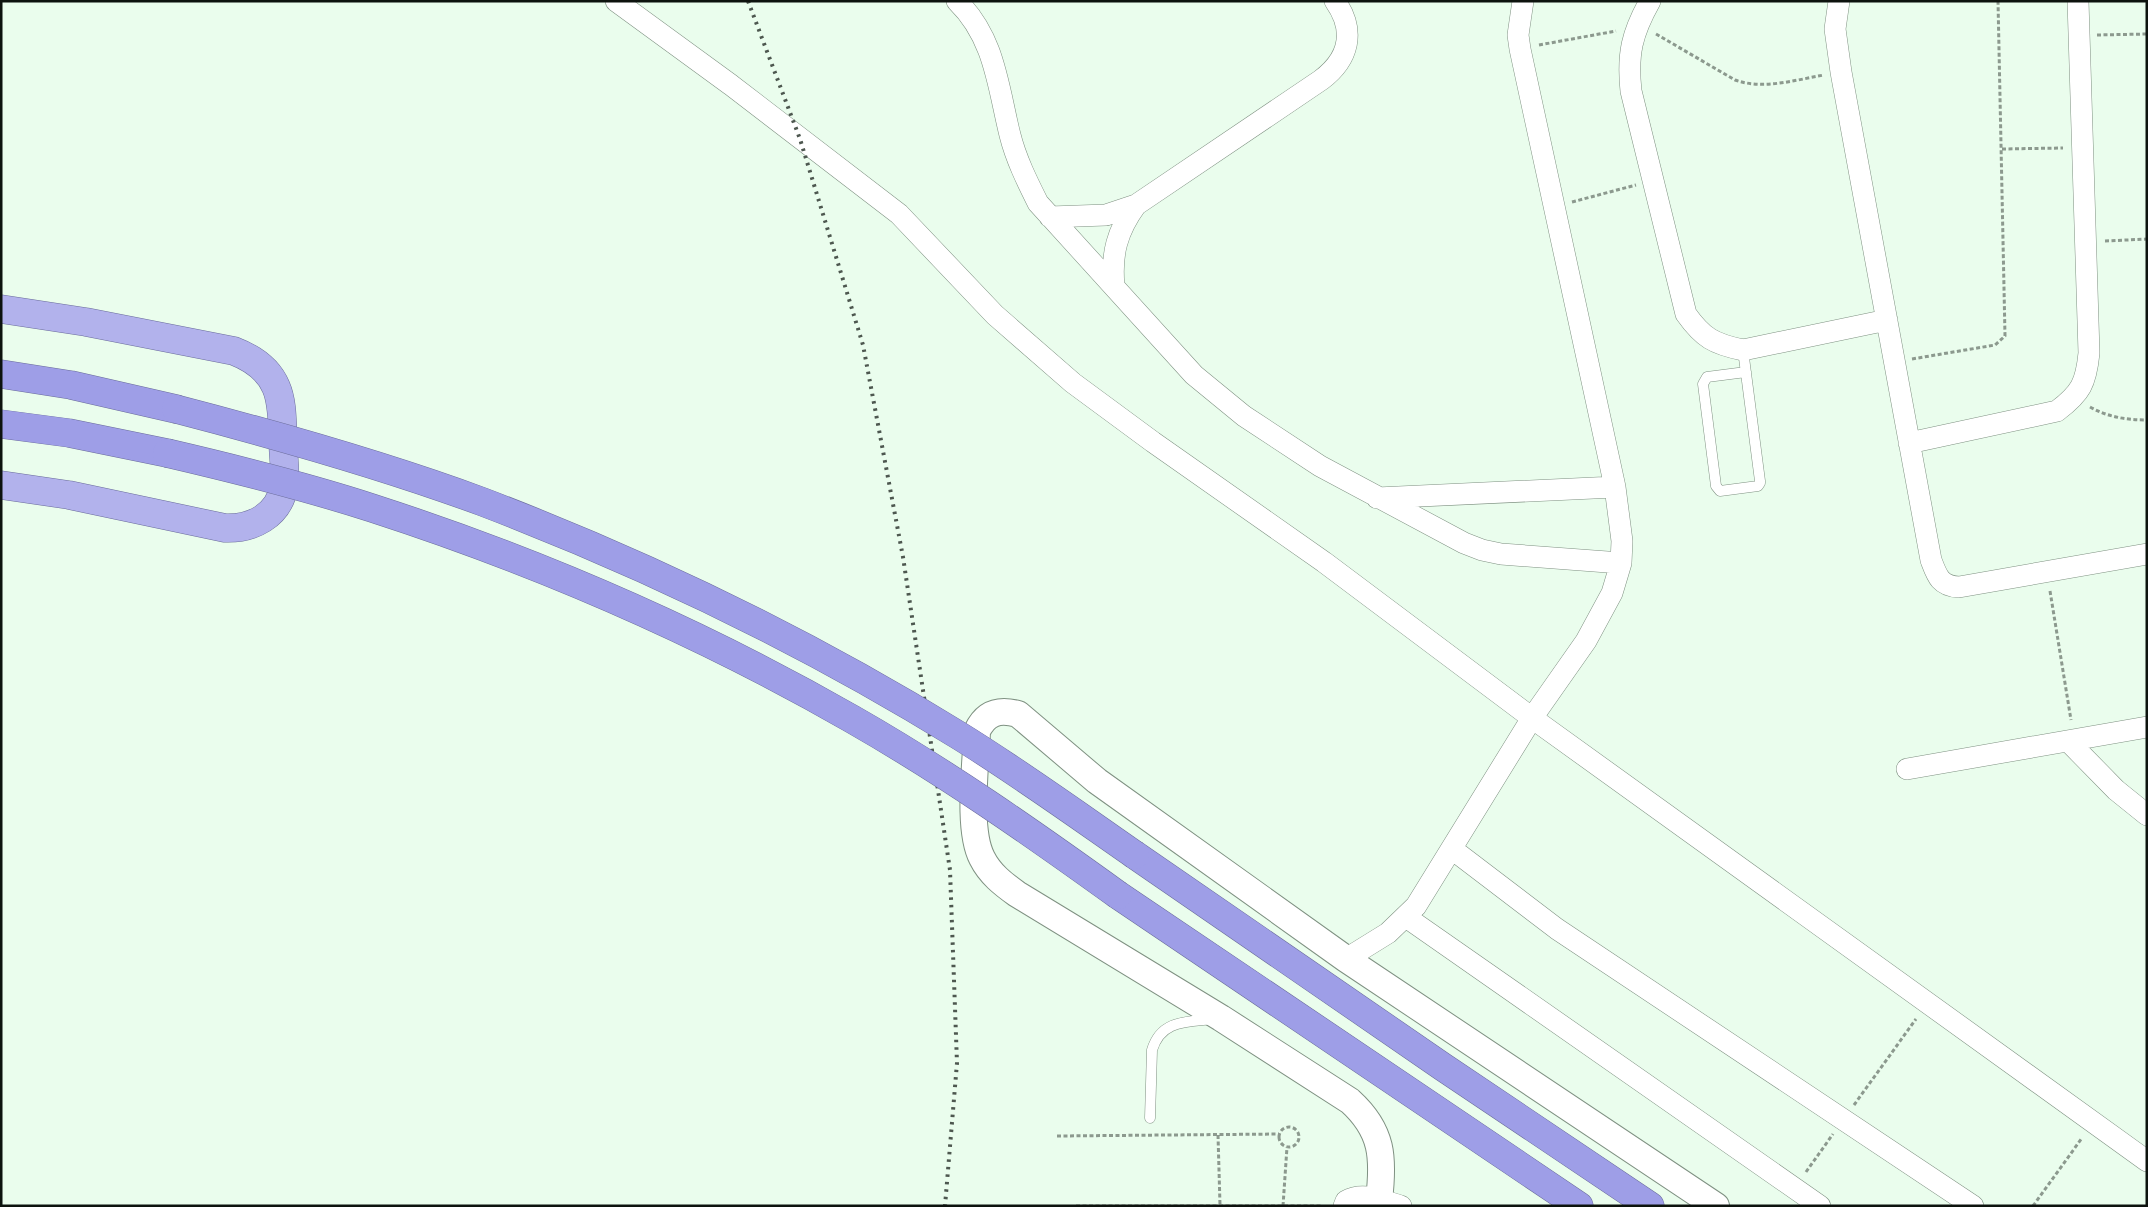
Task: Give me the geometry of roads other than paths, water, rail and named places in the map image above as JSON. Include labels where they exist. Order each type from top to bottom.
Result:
[{"type":"highway","points":[[1,309],[86,322],[234,351],[251,358],[266,371],[276,387],[281,405],[284,486],[279,501],[269,514],[256,524],[233,528],[69,495],[1,485]]},
{"type":"highway","points":[[1,374],[71,385],[176,409],[279,436],[381,467],[580,541],[678,584],[773,631],[867,681],[1048,794],[1443,1067],[1650,1206]]},
{"type":"highway","points":[[1,424],[70,433],[167,453],[269,478],[371,507],[471,541],[569,580],[666,622],[761,669],[854,720],[976,796],[1118,895],[1579,1206]]},
{"type":"street","points":[[616,1],[731,85],[899,214],[996,315],[1074,383],[1153,442],[1324,562],[1532,718],[2147,1162]]},
{"type":"street","points":[[957,1],[981,34],[996,66],[1010,137],[1021,170],[1038,203],[1194,375],[1244,416],[1320,466],[1377,498],[1482,550],[1620,563]]},
{"type":"street","points":[[1050,217],[1106,215],[1136,205],[1336,69],[1345,52],[1348,38],[1346,22],[1335,1]]},
{"type":"street","points":[[1346,959],[1388,933],[1406,917],[1424,895],[1532,718],[1586,641],[1612,593],[1620,563],[1622,541],[1615,488],[1520,49],[1518,34],[1523,1]]},
{"type":"street","points":[[1650,1],[1637,23],[1631,45],[1628,68],[1631,91],[1686,314],[1700,333],[1720,346],[1743,350],[1887,320]]},
{"type":"street","points":[[1839,1],[1835,29],[1842,72],[1931,560],[1940,582],[1948,586],[1958,587],[2147,554]]},
{"type":"street","points":[[1909,443],[2042,416],[2057,411],[2075,397],[2086,376],[2089,353],[2078,1]]},
{"type":"street","points":[[1114,286],[1112,264],[1115,243],[1123,222],[1136,205]]},
{"type":"street","points":[[1377,498],[1615,488]]},
{"type":"street","points":[[1344,1206],[1346,1201],[1354,1196],[1387,1204],[1382,1154],[1373,1129],[1358,1109],[1340,1095],[1221,1018],[1017,894],[989,870],[981,856],[974,826],[976,731],[982,720],[994,712],[1004,710],[1018,714],[1097,781],[1346,959],[1716,1206]]},
{"type":"street","points":[[1907,769],[2147,727]]},
{"type":"street","points":[[2071,740],[2116,790],[2147,815]]},
{"type":"street","points":[[1452,848],[1557,929],[1973,1206]]},
{"type":"street","points":[[1406,917],[1820,1206]]},
{"type":"lane","points":[[1743,350],[1746,372],[1760,483],[1758,486],[1720,490],[1716,486],[1703,384],[1707,377],[1746,372]]},
{"type":"lane","points":[[1150,1118],[1152,1050],[1155,1040],[1162,1031],[1171,1025],[1221,1018]]},
{"type":"railway","points":[[748,1],[800,139],[863,345],[903,557],[950,870],[957,1063],[945,1206]]}]
